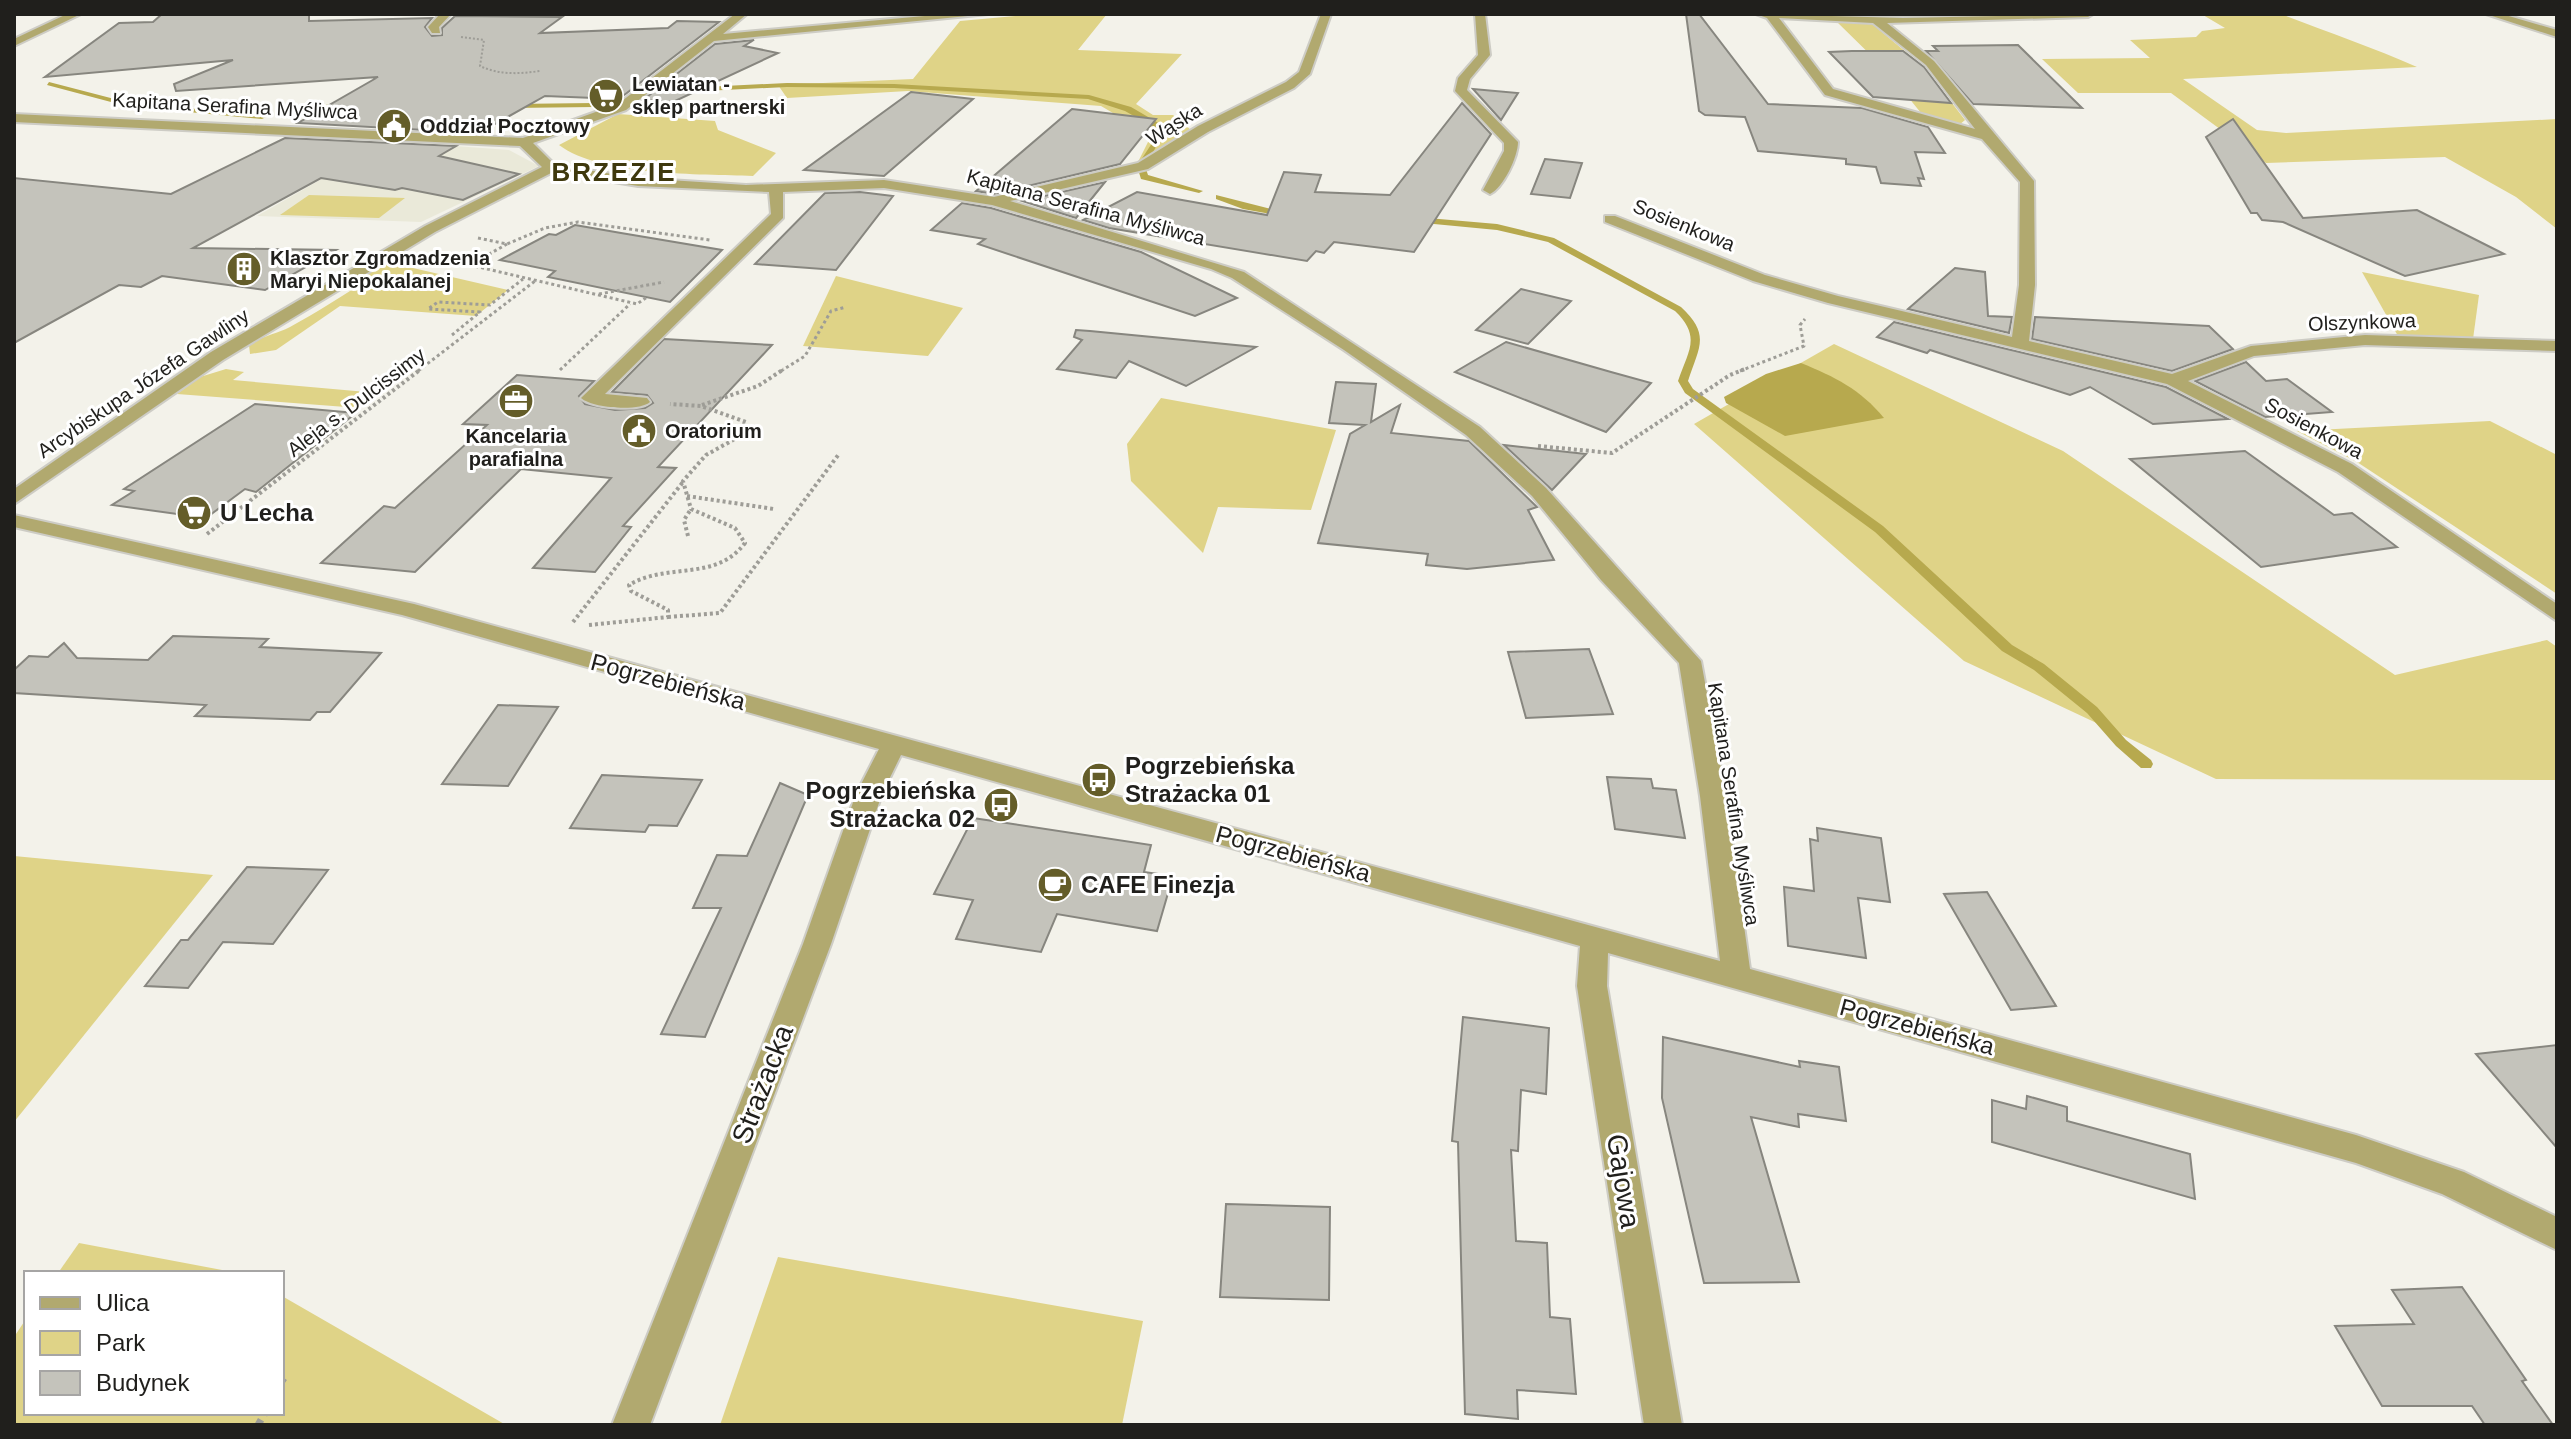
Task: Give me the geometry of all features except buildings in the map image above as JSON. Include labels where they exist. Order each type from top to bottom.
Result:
[{"type":"street","points":[[14,43],[76,14]]},
{"type":"street","points":[[436,31],[433,27],[446,14]]},
{"type":"street","points":[[551,168],[524,142],[622,107],[742,14]]},
{"type":"street","points":[[713,38],[983,14]]},
{"type":"street","name":"Wąska","points":[[994,201],[1131,171],[1153,162],[1203,129],[1299,79],[1320,36],[1326,14]]},
{"type":"street","points":[[1480,14],[1484,55],[1464,78],[1462,97],[1511,142],[1511,151],[1490,190]]},
{"type":"street","points":[[1761,14],[1876,20],[2088,14]]},
{"type":"street","points":[[2491,14],[2557,34]]},
{"type":"street","points":[[1771,15],[1829,92],[1987,136]]},
{"type":"street","points":[[1876,20],[1930,63],[2027,181],[2027,285],[2020,344]]},
{"type":"street","name":"Kapitana Serafina Myśliwca","points":[[14,118],[524,142]]},
{"type":"street","name":"Kapitana Serafina Myśliwca","points":[[551,168],[684,186],[776,188],[884,184],[994,201],[1193,258],[1238,275],[1350,346],[1473,431],[1539,492],[1609,575],[1690,661],[1713,796],[1737,978]]},
{"type":"street","name":"Arcybiskupa Józefa Gawliny","points":[[14,498],[217,356],[430,229],[551,168]]},
{"type":"street","points":[[641,402],[590,398],[778,215],[776,188]]},
{"type":"street","name":"Sosienkowa","points":[[1610,219],[1759,278],[1824,297],[2173,380],[2345,468],[2557,614]]},
{"type":"street","name":"Olszynkowa","points":[[2173,380],[2251,351],[2350,342],[2557,346]]},
{"type":"street","name":"Pogrzebieńska","points":[[14,521],[406,609],[2356,1149],[2452,1183],[2557,1234]]},
{"type":"street","name":"Strażacka","points":[[631,1425],[817,944],[869,794],[894,744]]},
{"type":"street","name":"Gajowa","points":[[1595,937],[1592,986],[1663,1425]]},
{"type":"path","points":[[436,31],[484,40],[480,66],[486,69],[509,73],[540,71]]},
{"type":"path","points":[[648,296],[637,304],[631,303],[470,265],[507,244],[545,228],[578,222],[715,241]]},
{"type":"path","points":[[490,240],[507,244]]},
{"type":"path","points":[[465,336],[452,335],[480,312],[428,309],[438,302],[490,305],[524,278]]},
{"type":"path","name":"Aleja s. Dulcissimy","points":[[205,535],[535,281]]},
{"type":"path","points":[[596,295],[669,281],[658,289]]},
{"type":"path","points":[[1535,446],[1612,453],[1730,375],[1804,346],[1800,325],[1824,297]]},
{"type":"path","points":[[560,370],[631,303]]},
{"type":"path","points":[[839,454],[720,613],[569,627],[683,481],[706,455],[733,440],[746,422],[701,406],[758,386],[805,356],[831,311],[846,307]]},
{"type":"path","points":[[668,617],[668,610],[649,604],[631,591],[629,585],[651,576],[721,565],[740,554],[745,543],[735,528],[691,509],[683,481]]},
{"type":"path","points":[[686,494],[731,505],[774,509]]},
{"type":"path","points":[[688,536],[684,520],[691,509]]},
{"type":"shaded area","points":[[388,141],[509,150],[539,166],[421,222],[257,216]]},
{"type":"shaded area","points":[[1801,363],[1846,385],[1866,399],[1884,418],[1785,436],[1726,403],[1724,397],[1766,374]]},
{"type":"green space","points":[[1037,14],[1107,14],[1078,50],[1182,54],[1136,104],[1153,115],[1173,115],[1191,130],[1149,162],[1138,162],[1155,128],[1130,123],[1101,106],[908,91],[787,98],[778,85],[913,79],[960,21]]},
{"type":"green space","points":[[2281,14],[2417,67],[2183,79],[2257,130],[2286,133],[2557,119],[2557,229],[2516,197],[2445,157],[2266,163],[2171,93],[2078,93],[2042,59],[2150,58],[2130,40],[2196,37],[2202,31],[2225,28],[2203,15]]},
{"type":"green space","points":[[1836,21],[1871,23],[1925,68],[1965,120],[1959,125],[1921,113],[1887,71]]},
{"type":"green space","points":[[618,114],[715,121],[718,130],[776,153],[753,176],[707,175],[599,163],[559,145]]},
{"type":"green space","points":[[309,195],[405,198],[379,218],[280,215]]},
{"type":"green space","points":[[387,262],[508,290],[476,316],[340,306],[276,350],[250,354],[249,345],[319,310],[367,280],[364,274]]},
{"type":"green space","points":[[2362,272],[2479,295],[2473,339],[2398,336]]},
{"type":"green space","points":[[836,276],[963,308],[928,356],[803,346]]},
{"type":"green space","points":[[1834,344],[2063,451],[2395,675],[2547,640],[2557,647],[2557,780],[2216,779],[1964,661],[1694,424]]},
{"type":"green space","points":[[226,369],[244,372],[233,380],[378,393],[359,408],[177,394],[200,377]]},
{"type":"green space","points":[[1161,398],[1336,430],[1311,510],[1218,507],[1203,553],[1131,481],[1127,444]]},
{"type":"green space","points":[[2490,421],[2557,455],[2557,594],[2357,462],[2297,431]]},
{"type":"green space","points":[[14,856],[213,875],[14,1122]]},
{"type":"green space","points":[[79,1243],[227,1271],[59,1271]]},
{"type":"green space","points":[[778,1257],[1143,1321],[1122,1425],[720,1425]]},
{"type":"green space","points":[[284,1297],[506,1425],[14,1425],[14,1337],[24,1322],[24,1415],[284,1415]]},
{"type":"waterway","points":[[49,84],[126,104],[262,117]]},
{"type":"waterway","points":[[510,106],[595,105],[664,91],[787,85],[894,86],[1089,97],[1128,109],[1164,130],[1141,166],[1144,177],[1199,191]]},
{"type":"waterway","points":[[285,114],[350,102]]},
{"type":"waterway","points":[[1219,197],[1246,207],[1287,214]]},
{"type":"waterway","points":[[1416,220],[1497,227],[1551,240],[1678,309],[1688,318],[1696,334],[1683,381],[1689,391],[1879,529],[2007,648],[2039,667],[2092,710],[2121,743],[2146,764]]},
{"type":"place","name":"Lewiatan - sklep partnerski","points":[[606,96]]},
{"type":"place","name":"Oddział Pocztowy","points":[[394,126]]},
{"type":"place","name":"Klasztor Zgromadzenia Maryi Niepokalanej","points":[[244,269]]},
{"type":"place","name":"Kancelaria parafialna","points":[[516,401]]},
{"type":"place","name":"Oratorium","points":[[639,431]]},
{"type":"place","name":"U Lecha","points":[[194,513]]},
{"type":"place","name":"Pogrzebieńska Strażacka 01","points":[[1099,780]]},
{"type":"place","name":"Pogrzebieńska Strażacka 02","points":[[1001,805]]},
{"type":"place","name":"CAFE Finezja","points":[[1055,885]]},
{"type":"district","name":"BRZEZIE","points":[[614,172]]}]
